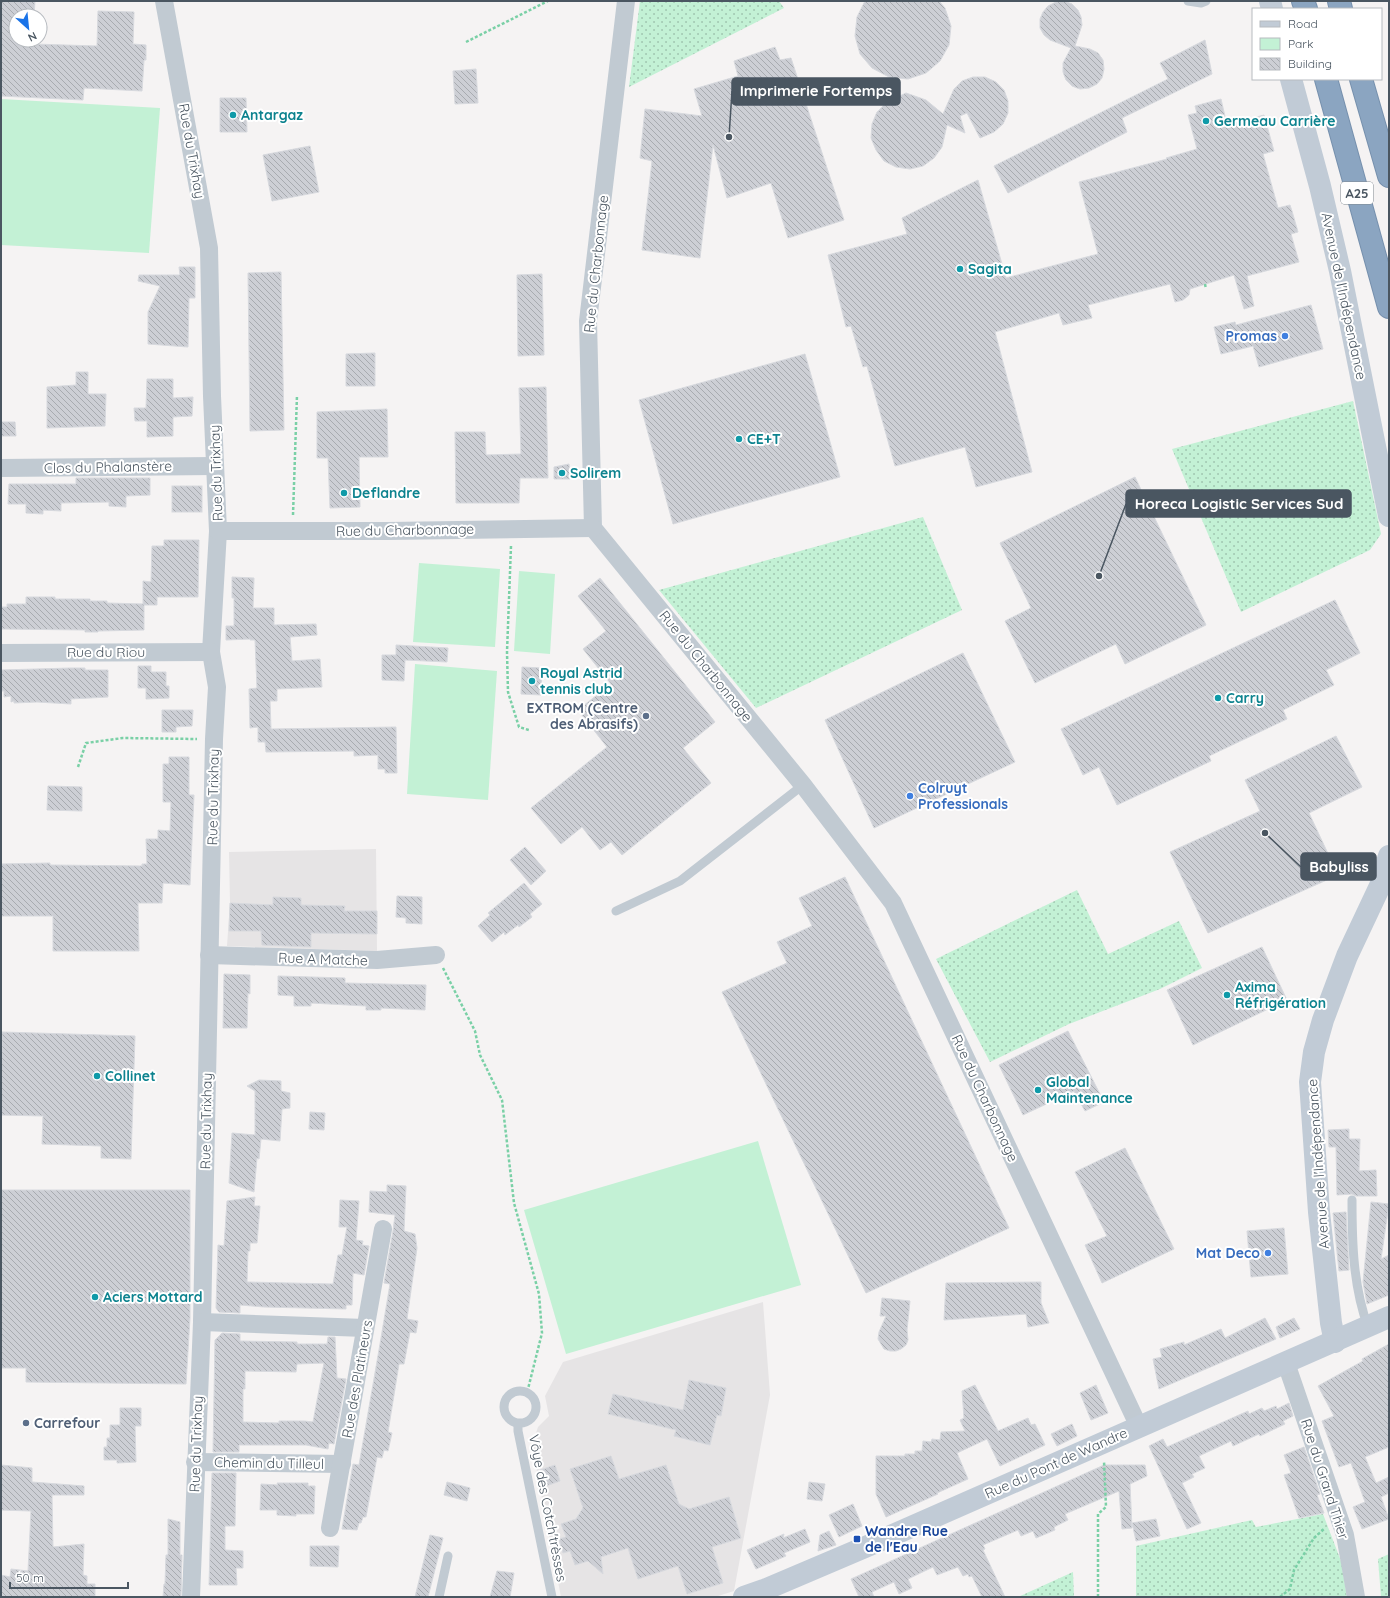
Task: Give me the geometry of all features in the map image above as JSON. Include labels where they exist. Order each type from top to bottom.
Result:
[{"type":"highway","name":"A25","points":[[1326,80],[1389,308]]},
{"type":"highway","name":"A25","points":[[1361,80],[1389,176]]},
{"type":"main road","name":"Avenue de l'Indépendance","points":[[1291,80],[1320,186],[1340,271],[1389,516]]},
{"type":"main road","name":"Avenue de l'Indépendance","points":[[1335,1342],[1331,1322],[1320,1212],[1310,1082],[1314,1052],[1323,1020],[1347,956],[1380,886],[1389,856]]},
{"type":"main road","name":"Rue du Pont de Wandre","points":[[744,1597],[771,1587],[1335,1342],[1389,1317]]},
{"type":"street","name":"Rue du Trixhay","points":[[164,1],[209,248],[218,531],[211,652],[217,688],[214,739],[202,1322],[195,1462],[191,1597]]},
{"type":"street","name":"Rue du Charbonnage","points":[[626,1],[588,321],[593,528],[803,785],[893,903],[1139,1427]]},
{"type":"street","name":"Clos du Phalanstère","points":[[1,468],[215,466]]},
{"type":"street","name":"Rue du Charbonnage","points":[[218,531],[593,528]]},
{"type":"street","name":"Rue du Riou","points":[[1,653],[211,652]]},
{"type":"street","name":"Rue A Matche","points":[[209,955],[377,960],[436,955]]},
{"type":"street","name":"Rue des Platineurs","points":[[330,1528],[383,1229]]},
{"type":"street","points":[[202,1322],[365,1328]]},
{"type":"street","name":"Rue du Grand Thier","points":[[1286,1363],[1344,1535],[1356,1597]]},
{"type":"street","name":"Chemin du Tilleul","points":[[195,1462],[342,1464]]},
{"type":"lane","points":[[1188,1],[1201,3],[1206,1]]},
{"type":"lane","points":[[616,911],[680,881],[803,785]]},
{"type":"lane","points":[[1352,1200],[1355,1272],[1361,1308],[1368,1327]]},
{"type":"lane","points":[[518,1391],[527,1393],[533,1398],[536,1405],[534,1415],[528,1422],[518,1424],[509,1420],[504,1412],[504,1403],[509,1395],[518,1391]]},
{"type":"lane","name":"Vôye des Cotch'trèsses","points":[[518,1424],[518,1431],[552,1597]]},
{"type":"lane","points":[[439,1597],[448,1556]]},
{"type":"path","points":[[466,42],[548,1]]},
{"type":"path","points":[[1205,284],[1206,289]]},
{"type":"path","points":[[292,531],[297,395]]},
{"type":"path","points":[[512,529],[507,652],[508,692],[519,727],[529,730]]},
{"type":"path","points":[[78,767],[86,743],[123,738],[214,739]]},
{"type":"path","points":[[436,955],[475,1031],[480,1055],[502,1100],[514,1203],[539,1294],[542,1333],[527,1393]]},
{"type":"path","points":[[1098,1597],[1098,1514],[1106,1507],[1104,1461],[1100,1444]]},
{"type":"path","points":[[1280,1597],[1290,1589],[1294,1570],[1314,1538],[1338,1515]]},
{"type":"shaded area","points":[[376,849],[377,951],[227,946],[230,903],[229,852]]},
{"type":"shaded area","points":[[763,1302],[770,1395],[734,1591],[715,1597],[561,1597],[536,1467],[533,1442],[538,1427],[549,1416],[545,1396],[563,1362]]},
{"type":"green space","points":[[640,1],[779,1],[784,8],[629,87]]},
{"type":"green space","points":[[1,99],[160,108],[149,253],[1,245]]},
{"type":"green space","points":[[1353,401],[1381,534],[1370,550],[1241,612],[1172,449]]},
{"type":"green space","points":[[923,517],[962,610],[756,708],[659,590]]},
{"type":"green space","points":[[419,563],[500,569],[495,647],[413,642]]},
{"type":"green space","points":[[519,571],[555,574],[550,654],[514,651]]},
{"type":"green space","points":[[415,664],[497,671],[488,800],[407,794]]},
{"type":"green space","points":[[1077,890],[1108,954],[1179,921],[1202,968],[1160,989],[1069,1024],[990,1062],[936,959]]},
{"type":"green space","points":[[758,1141],[801,1285],[566,1354],[524,1210]]},
{"type":"green space","points":[[1323,1514],[1341,1561],[1347,1597],[1136,1597],[1136,1546],[1252,1520],[1256,1527]]},
{"type":"green space","points":[[1389,1554],[1389,1597],[1381,1597],[1378,1559]]},
{"type":"green space","points":[[1073,1572],[1074,1597],[1018,1597]]},
{"type":"building","points":[[1,1],[35,1],[35,8],[8,8],[8,48],[48,48],[48,44],[97,46],[98,11],[134,12],[133,44],[146,45],[146,60],[144,60],[142,91],[84,88],[83,100],[1,96]]},
{"type":"building","points":[[865,1],[939,1],[945,8],[951,26],[949,45],[940,61],[926,73],[908,79],[889,77],[872,68],[860,54],[855,36],[857,17]]},
{"type":"building","points":[[1064,1],[1072,4],[1078,10],[1081,17],[1082,25],[1075,46],[1090,49],[1098,53],[1103,60],[1104,69],[1102,78],[1097,84],[1089,88],[1080,89],[1072,86],[1066,80],[1063,72],[1063,63],[1071,48],[1050,40],[1044,35],[1040,28],[1040,19],[1048,6],[1056,2]]},
{"type":"building","points":[[1205,40],[1212,74],[1122,118],[1127,132],[1008,193],[994,166],[1168,79],[1160,63]]},
{"type":"building","points":[[775,47],[780,60],[791,58],[844,220],[788,238],[771,183],[727,198],[713,145],[700,258],[642,250],[652,161],[640,158],[645,109],[702,116],[694,89],[738,76],[734,61]]},
{"type":"building","points":[[476,69],[478,103],[455,104],[453,71]]},
{"type":"building","points":[[973,77],[985,77],[996,82],[1004,90],[1008,101],[1008,113],[1003,124],[994,132],[980,138],[967,113],[960,116],[965,133],[947,125],[942,147],[934,158],[923,166],[910,169],[896,167],[884,161],[876,150],[871,138],[872,124],[877,112],[887,102],[906,93],[926,100],[943,114],[954,89],[962,81]]},
{"type":"building","name":"Antargaz","points":[[220,98],[246,98],[247,132],[220,132]]},
{"type":"building","points":[[1221,99],[1227,125],[1264,115],[1274,151],[1263,154],[1278,208],[1290,205],[1292,211],[1298,232],[1291,234],[1299,262],[1247,276],[1254,306],[1244,309],[1234,275],[1190,289],[1189,295],[1183,300],[1175,302],[1170,284],[1088,305],[1092,318],[1063,325],[1059,313],[995,332],[1032,472],[976,487],[965,447],[895,466],[867,366],[863,367],[851,326],[846,327],[828,255],[907,234],[902,218],[978,180],[1006,278],[1098,254],[1079,182],[1167,159],[1166,158],[1197,149],[1188,115],[1197,113],[1195,106]]},
{"type":"building","points":[[310,146],[319,192],[272,201],[263,155]]},
{"type":"building","points":[[179,267],[195,267],[195,298],[189,298],[188,347],[148,344],[148,312],[160,286],[138,281],[139,275],[180,275]]},
{"type":"building","points":[[281,272],[284,430],[250,431],[248,273]]},
{"type":"building","points":[[542,274],[544,355],[518,356],[517,275]]},
{"type":"building","name":"Promas","points":[[1311,305],[1323,349],[1259,367],[1253,346],[1221,354],[1214,327],[1235,322],[1236,325]]},
{"type":"building","points":[[375,353],[375,386],[346,386],[346,354]]},
{"type":"building","name":"CE+T","points":[[805,354],[840,477],[673,524],[639,400]]},
{"type":"building","points":[[76,372],[88,372],[88,394],[106,394],[105,426],[47,428],[47,387],[76,385]]},
{"type":"building","points":[[147,379],[173,379],[173,398],[193,397],[192,416],[173,417],[173,436],[147,437],[147,421],[135,421],[134,408],[146,408]]},
{"type":"building","points":[[546,387],[548,478],[520,478],[519,503],[456,503],[455,432],[485,432],[486,455],[521,454],[519,388]]},
{"type":"building","points":[[387,409],[388,457],[359,457],[360,507],[330,508],[328,458],[317,458],[317,412]]},
{"type":"building","points":[[1,422],[15,422],[16,436],[1,436]]},
{"type":"building","name":"Solirem","points":[[569,464],[570,479],[554,479],[554,467]]},
{"type":"building","points":[[1135,477],[1206,625],[1125,664],[1116,644],[1035,683],[1005,621],[1031,608],[1000,543]]},
{"type":"building","points":[[76,478],[150,478],[150,495],[126,496],[126,507],[109,506],[109,502],[61,503],[61,511],[43,510],[43,514],[26,513],[26,504],[8,504],[9,484],[76,484]]},
{"type":"building","points":[[172,486],[202,486],[202,512],[172,512]]},
{"type":"building","points":[[164,540],[199,540],[198,597],[157,597],[157,605],[144,605],[144,630],[85,632],[85,630],[1,629],[1,607],[7,607],[7,604],[26,604],[26,597],[90,599],[90,601],[107,601],[107,603],[143,604],[143,581],[151,582],[152,546],[164,546]]},
{"type":"building","points":[[232,577],[254,578],[253,608],[274,608],[274,625],[316,624],[317,635],[290,637],[292,661],[320,659],[322,687],[277,689],[277,701],[270,701],[271,729],[396,727],[397,773],[385,773],[385,769],[378,769],[378,755],[354,756],[354,751],[266,752],[265,742],[258,742],[258,727],[250,728],[249,689],[257,688],[255,640],[226,640],[226,626],[234,626]]},
{"type":"building","name":"EXTROM (Centre des Abrasifs)","points":[[600,578],[715,722],[683,748],[711,783],[622,855],[611,842],[600,850],[582,827],[561,844],[531,808],[607,747],[578,710],[611,684],[583,649],[606,631],[578,596]]},
{"type":"building","name":"Carry","points":[[1335,600],[1360,653],[1326,670],[1334,685],[1283,710],[1287,719],[1209,756],[1211,761],[1117,805],[1099,767],[1083,775],[1061,729]]},
{"type":"building","points":[[396,645],[448,648],[447,662],[405,660],[404,681],[382,680],[382,655],[396,655]]},
{"type":"building","points":[[963,653],[1015,762],[874,828],[825,720]]},
{"type":"building","points":[[138,666],[151,666],[151,672],[166,672],[166,686],[169,686],[169,698],[146,699],[146,688],[138,688]]},
{"type":"building","name":"Royal Astrid tennis club","points":[[522,667],[542,668],[541,695],[521,694]]},
{"type":"building","points":[[85,668],[85,670],[108,670],[108,697],[71,699],[71,704],[37,702],[14,703],[14,701],[11,702],[11,696],[4,697],[4,691],[1,691],[1,670]]},
{"type":"building","points":[[162,710],[193,710],[192,726],[176,727],[176,732],[162,732]]},
{"type":"building","points":[[1336,736],[1362,787],[1309,813],[1338,875],[1208,933],[1170,852],[1260,811],[1245,780]]},
{"type":"building","points":[[169,757],[189,757],[189,795],[194,795],[190,885],[163,883],[162,903],[138,903],[139,951],[53,951],[53,916],[1,916],[1,864],[50,863],[50,865],[142,866],[142,864],[147,864],[146,839],[158,839],[158,830],[170,831],[171,802],[163,802],[163,764],[169,764]]},
{"type":"building","points":[[48,786],[82,787],[82,811],[47,810]]},
{"type":"building","points":[[525,847],[546,871],[531,885],[510,860]]},
{"type":"building","points":[[845,877],[1009,1228],[866,1293],[722,992],[787,963],[777,942],[812,926],[799,898]]},
{"type":"building","points":[[524,883],[542,904],[530,914],[532,917],[519,927],[518,925],[505,935],[504,932],[492,942],[478,926],[490,915],[488,913]]},
{"type":"building","points":[[397,896],[422,897],[422,924],[406,923],[406,918],[396,917]]},
{"type":"building","points":[[273,897],[301,898],[301,905],[345,906],[344,911],[377,911],[377,934],[311,933],[311,947],[262,945],[261,931],[229,931],[230,903],[273,905]]},
{"type":"building","name":"Axima Réfrigération","points":[[1262,947],[1287,1000],[1193,1045],[1167,990]]},
{"type":"building","points":[[224,974],[250,975],[247,1028],[223,1028]]},
{"type":"building","points":[[278,976],[345,978],[345,983],[426,985],[425,1010],[381,1008],[381,1010],[366,1010],[366,1006],[311,1003],[311,1006],[294,1006],[294,996],[278,995]]},
{"type":"building","points":[[1068,1031],[1104,1102],[1085,1111],[1074,1091],[1023,1115],[999,1065]]},
{"type":"building","points":[[2,1032],[135,1036],[131,1159],[101,1158],[101,1146],[42,1144],[43,1116],[1,1115]]},
{"type":"building","points":[[259,1080],[281,1081],[281,1091],[290,1093],[290,1108],[282,1109],[280,1141],[261,1139],[259,1159],[257,1158],[254,1192],[229,1183],[232,1133],[255,1135],[255,1091],[247,1086]]},
{"type":"building","points":[[310,1112],[325,1113],[324,1130],[309,1129]]},
{"type":"building","points":[[1349,1129],[1349,1139],[1360,1139],[1359,1171],[1376,1170],[1377,1196],[1356,1196],[1352,1194],[1337,1195],[1336,1147],[1329,1147],[1328,1130]]},
{"type":"building","points":[[1125,1148],[1174,1249],[1102,1283],[1085,1245],[1107,1236],[1075,1172]]},
{"type":"building","points":[[387,1185],[406,1186],[404,1231],[415,1234],[417,1248],[407,1319],[418,1321],[416,1333],[410,1332],[404,1364],[399,1364],[388,1432],[392,1433],[388,1451],[384,1450],[382,1458],[377,1457],[366,1517],[363,1517],[357,1530],[342,1529],[353,1464],[359,1465],[390,1284],[384,1283],[395,1215],[369,1212],[370,1191],[387,1192]]},
{"type":"building","name":"Aciers Mottard","points":[[1,1190],[190,1190],[190,1318],[186,1384],[26,1382],[26,1368],[1,1368]]},
{"type":"building","points":[[255,1197],[254,1206],[260,1206],[257,1243],[250,1243],[250,1251],[248,1251],[247,1282],[333,1284],[338,1255],[342,1255],[347,1227],[339,1227],[340,1200],[359,1201],[356,1240],[363,1241],[362,1245],[369,1246],[364,1275],[353,1273],[352,1305],[346,1305],[346,1309],[240,1305],[240,1313],[219,1312],[216,1308],[218,1245],[224,1246],[227,1201]]},
{"type":"building","points":[[1371,1202],[1389,1204],[1381,1259],[1389,1255],[1389,1295],[1367,1304],[1363,1282]]},
{"type":"building","points":[[1346,1212],[1349,1270],[1339,1271],[1333,1213]]},
{"type":"building","name":"Mat Deco","points":[[1284,1228],[1288,1274],[1251,1277],[1247,1231]]},
{"type":"building","points":[[1041,1282],[1041,1303],[1049,1323],[1028,1327],[1026,1314],[944,1320],[946,1283]]},
{"type":"building","points":[[882,1298],[910,1301],[907,1330],[908,1340],[906,1345],[896,1351],[884,1349],[878,1339],[879,1332],[886,1316],[880,1316]]},
{"type":"building","points":[[1265,1318],[1276,1339],[1159,1389],[1153,1359],[1162,1357],[1160,1349],[1184,1342],[1184,1345],[1221,1329],[1225,1338]]},
{"type":"building","points":[[1294,1318],[1300,1329],[1280,1338],[1276,1327]]},
{"type":"building","points":[[222,1333],[240,1334],[240,1341],[297,1342],[297,1344],[327,1344],[328,1337],[335,1337],[337,1378],[346,1379],[334,1444],[329,1443],[328,1449],[306,1445],[239,1445],[239,1452],[213,1452],[215,1340]],"holes":[[[324,1363],[313,1422],[243,1422],[243,1389],[245,1389],[245,1371],[296,1372],[297,1364]]]},
{"type":"building","points":[[1389,1344],[1389,1447],[1365,1457],[1376,1483],[1389,1477],[1389,1493],[1381,1497],[1389,1519],[1362,1529],[1353,1507],[1365,1502],[1351,1463],[1339,1467],[1322,1421],[1334,1416],[1318,1386],[1363,1361],[1362,1359]]},
{"type":"building","points":[[689,1380],[726,1388],[721,1416],[717,1415],[710,1445],[674,1436],[676,1430],[608,1414],[613,1394],[683,1410]]},
{"type":"building","points":[[975,1385],[998,1431],[1028,1418],[1031,1425],[1035,1424],[1045,1445],[1000,1466],[987,1439],[957,1453],[968,1479],[886,1517],[876,1494],[876,1456],[905,1456],[905,1454],[915,1454],[915,1451],[922,1451],[923,1441],[931,1442],[932,1439],[940,1440],[941,1432],[965,1431],[960,1420],[964,1418],[962,1391]]},
{"type":"building","points":[[1096,1385],[1108,1413],[1091,1420],[1080,1393]]},
{"type":"building","points":[[1289,1403],[1293,1416],[1283,1421],[1285,1424],[1260,1436],[1259,1434],[1233,1446],[1231,1441],[1199,1456],[1205,1468],[1192,1474],[1194,1477],[1182,1483],[1201,1523],[1187,1529],[1149,1446],[1163,1439],[1167,1447],[1248,1411],[1249,1414],[1262,1408],[1264,1411],[1276,1406],[1277,1409]]},
{"type":"building","points":[[120,1408],[141,1408],[141,1426],[135,1426],[136,1462],[117,1463],[117,1460],[104,1460],[104,1447],[107,1447],[107,1438],[110,1438],[110,1425],[120,1425]]},
{"type":"building","points":[[1072,1424],[1077,1436],[1057,1446],[1051,1434]]},
{"type":"building","points":[[1304,1447],[1320,1494],[1317,1495],[1324,1513],[1299,1518],[1284,1475],[1291,1473],[1284,1455]]},
{"type":"building","points":[[611,1456],[619,1479],[666,1465],[679,1504],[689,1509],[729,1497],[741,1538],[712,1547],[723,1583],[687,1594],[678,1566],[638,1579],[628,1548],[601,1557],[603,1574],[588,1561],[575,1565],[570,1551],[563,1553],[559,1539],[566,1537],[561,1524],[576,1519],[583,1508],[570,1469]]},
{"type":"building","points":[[1,1465],[32,1468],[32,1482],[84,1486],[84,1495],[52,1495],[53,1547],[84,1544],[83,1575],[87,1576],[87,1584],[95,1584],[95,1597],[1,1597],[1,1575],[10,1577],[11,1569],[28,1571],[31,1511],[1,1510]]},
{"type":"building","points":[[555,1465],[560,1481],[546,1486],[540,1470]]},
{"type":"building","points":[[1104,1465],[1145,1465],[1147,1476],[1130,1484],[1132,1528],[1122,1529],[1119,1491],[1065,1514],[1068,1520],[1054,1527],[1055,1530],[1036,1538],[1033,1531],[1021,1536],[1018,1530],[983,1545],[985,1549],[983,1550],[1005,1597],[982,1597],[972,1576],[969,1577],[968,1574],[963,1576],[958,1567],[937,1575],[933,1567],[908,1579],[912,1588],[899,1594],[894,1582],[872,1592],[874,1597],[859,1597],[851,1579]]},
{"type":"building","points":[[212,1473],[236,1473],[235,1526],[225,1526],[225,1550],[243,1551],[243,1568],[236,1568],[237,1585],[209,1585]]},
{"type":"building","points":[[447,1482],[470,1488],[467,1501],[444,1495]]},
{"type":"building","points":[[809,1482],[825,1484],[822,1501],[807,1499]]},
{"type":"building","points":[[277,1483],[308,1483],[308,1486],[315,1486],[314,1514],[296,1514],[296,1516],[277,1515],[277,1510],[260,1510],[261,1484],[278,1485]]},
{"type":"building","points":[[853,1504],[862,1526],[839,1537],[829,1515]]},
{"type":"building","points":[[168,1519],[180,1522],[180,1555],[182,1555],[181,1597],[163,1597],[166,1555],[168,1555]]},
{"type":"building","points":[[1156,1519],[1160,1536],[1136,1541],[1132,1523]]},
{"type":"building","points":[[805,1529],[810,1542],[784,1553],[786,1556],[756,1569],[747,1550],[784,1534],[783,1538]]},
{"type":"building","points":[[829,1531],[836,1545],[818,1551],[820,1535]]},
{"type":"building","points":[[430,1535],[443,1538],[428,1597],[415,1597]]},
{"type":"building","points":[[310,1546],[339,1546],[338,1567],[310,1566]]},
{"type":"building","points":[[497,1571],[514,1573],[510,1597],[490,1597]]},
{"type":"place","name":"Antargaz","points":[[233,115]]},
{"type":"place","name":"Germeau Carrière","points":[[1206,121]]},
{"type":"place","name":"Imprimerie Fortemps","points":[[729,137]]},
{"type":"place","name":"Sagita","points":[[960,269]]},
{"type":"place","name":"Promas","points":[[1285,336]]},
{"type":"place","name":"CE+T","points":[[739,439]]},
{"type":"place","name":"Solirem","points":[[562,473]]},
{"type":"place","name":"Deflandre","points":[[344,493]]},
{"type":"place","name":"Horeca Logistic Services Sud","points":[[1099,576]]},
{"type":"place","name":"Royal Astrid tennis club","points":[[532,681]]},
{"type":"place","name":"Carry","points":[[1218,698]]},
{"type":"place","name":"EXTROM (Centre des Abrasifs)","points":[[646,716]]},
{"type":"place","name":"Colruyt Professionals","points":[[910,796]]},
{"type":"place","name":"Babyliss","points":[[1265,833]]},
{"type":"place","name":"Axima Réfrigération","points":[[1227,995]]},
{"type":"place","name":"Collinet","points":[[97,1076]]},
{"type":"place","name":"Global Maintenance","points":[[1038,1090]]},
{"type":"place","name":"Mat Deco","points":[[1268,1253]]},
{"type":"place","name":"Aciers Mottard","points":[[95,1297]]},
{"type":"place","name":"Carrefour","points":[[26,1423]]},
{"type":"place","name":"Wandre Rue de l'Eau","points":[[857,1539]]}]
